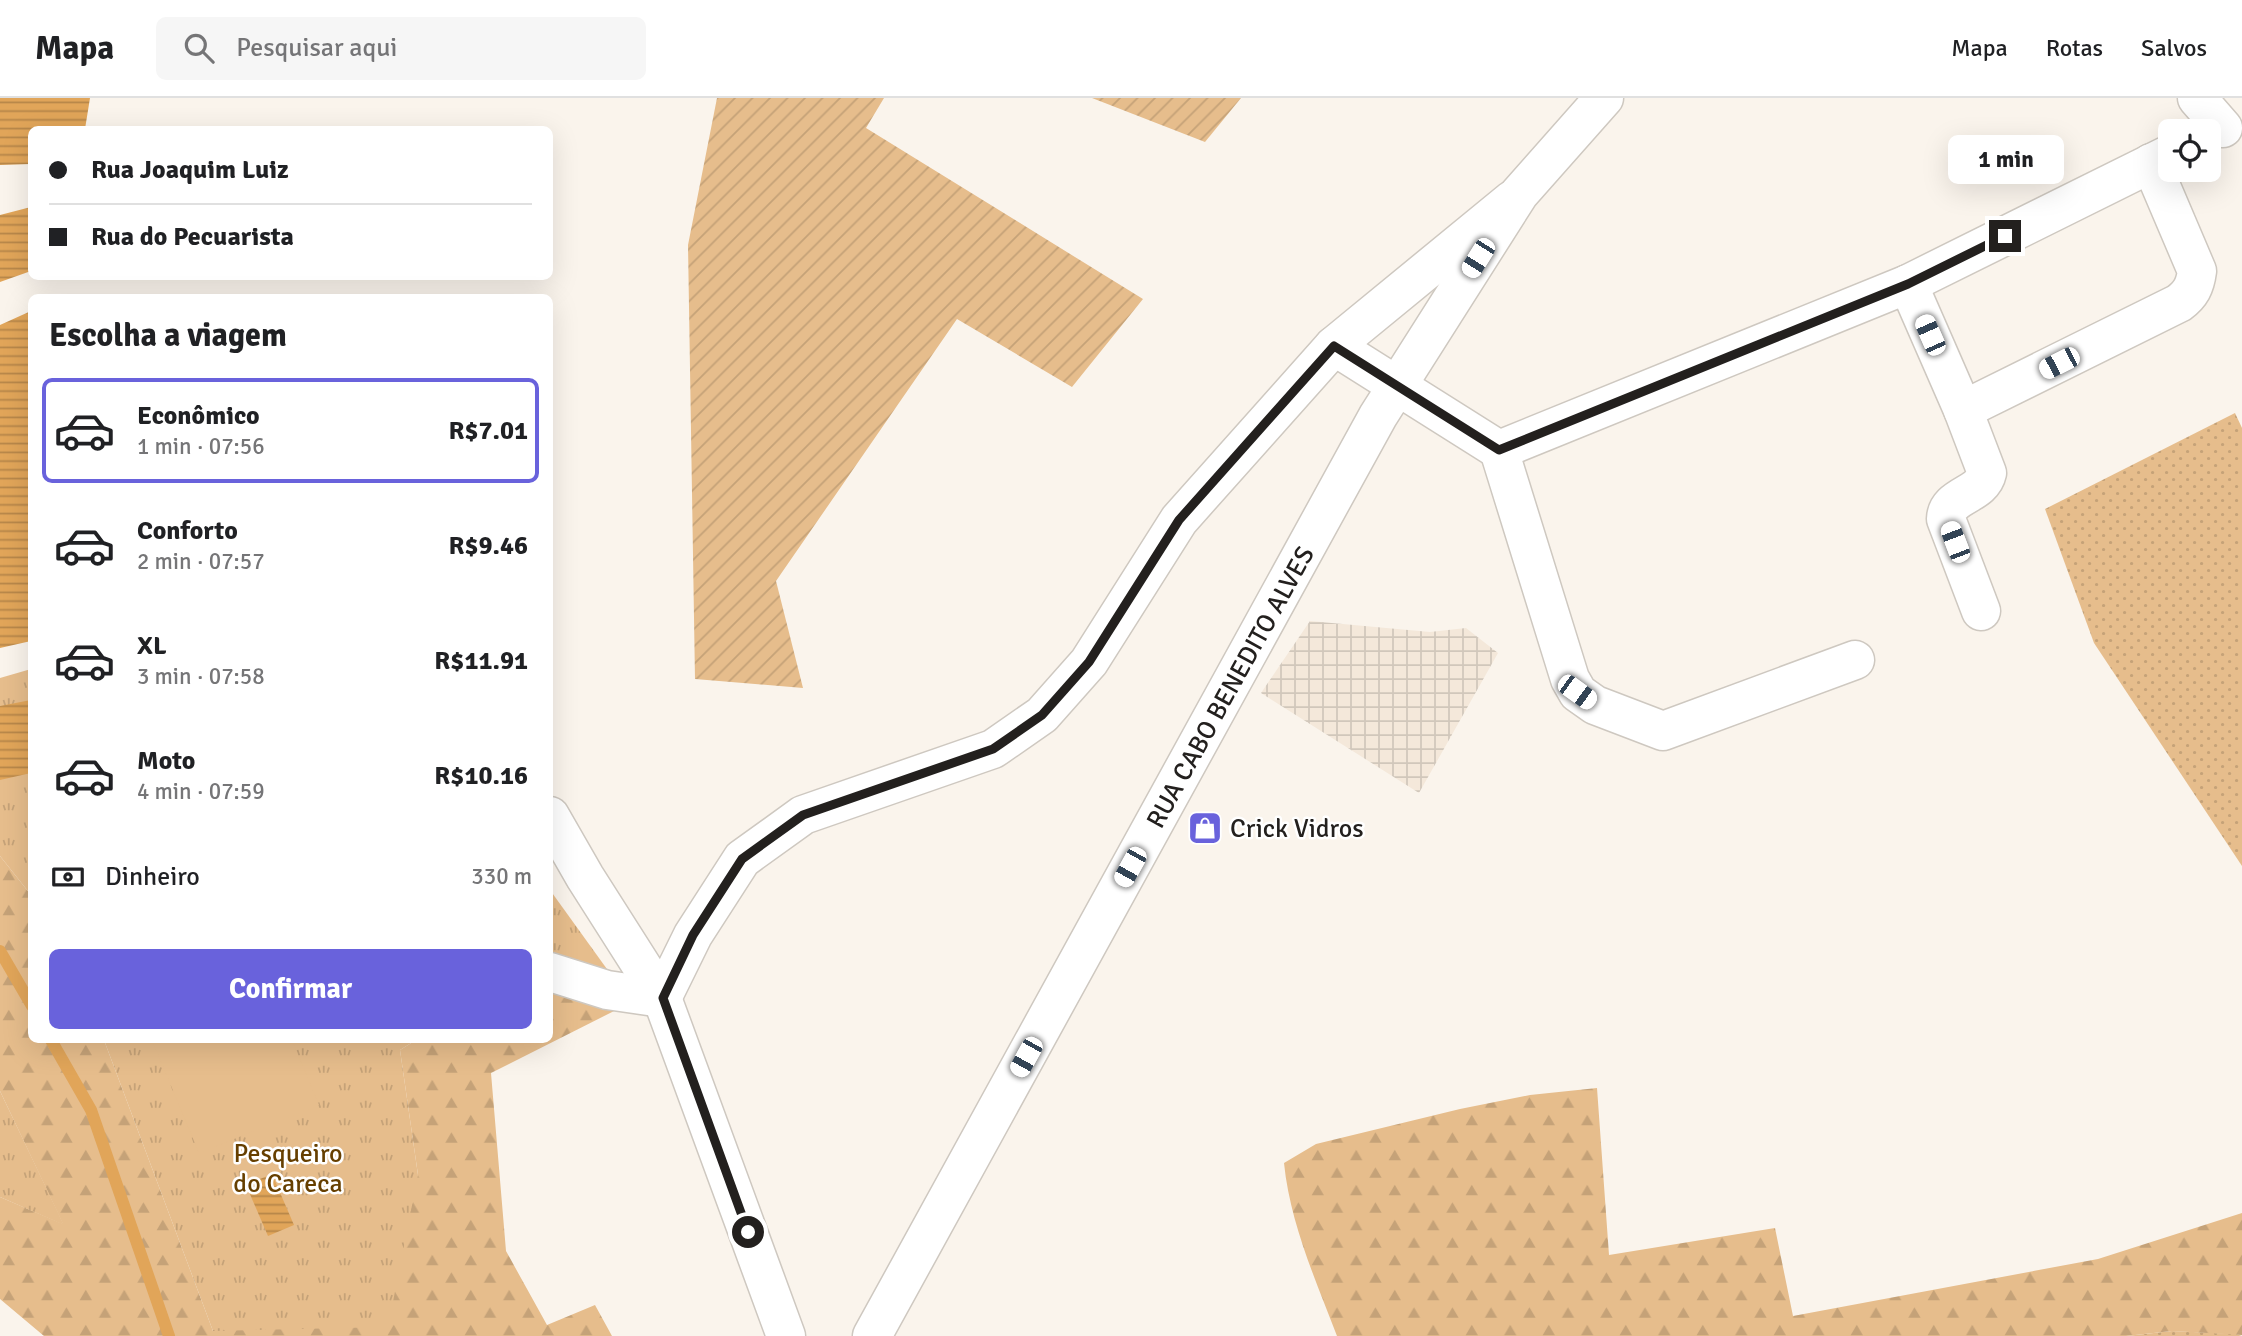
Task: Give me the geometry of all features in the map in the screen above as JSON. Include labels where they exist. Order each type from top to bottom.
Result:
[{"type":"street","name":"RUA CABO BENEDITO ALVES","points":[[872,1336],[1358,453],[1519,194],[1604,98]]},
{"type":"street","points":[[2197,98],[2224,128]]},
{"type":"street","points":[[1499,450],[1908,284],[2158,160]]},
{"type":"street","points":[[1963,410],[2179,303],[2190,294],[2197,271],[2168,182]]},
{"type":"street","points":[[663,998],[693,935],[742,859],[803,815],[993,749],[1042,715],[1089,662],[1179,520],[1334,346],[1519,194]]},
{"type":"street","points":[[1908,284],[1963,410],[1987,473],[1980,486],[1946,510],[1946,519],[1981,611]]},
{"type":"street","points":[[1334,346],[1499,450],[1570,679],[1577,692],[1595,705],[1663,732],[1855,660]]},
{"type":"street","points":[[553,821],[585,877],[663,998],[786,1336]]},
{"type":"street","points":[[553,973],[607,990],[663,998]]},
{"type":"shaded area","points":[[0,98],[90,98],[85,126],[28,126],[28,164],[0,165]]},
{"type":"shaded area","points":[[28,208],[28,272],[0,282],[0,215]]},
{"type":"shaded area","points":[[28,312],[28,642],[0,648],[0,325]]},
{"type":"shaded area","points":[[1310,621],[1430,632],[1466,628],[1498,653],[1419,793],[1261,693]]},
{"type":"shaded area","points":[[28,701],[28,774],[0,780],[0,706]]},
{"type":"shaded area","points":[[272,1174],[294,1225],[268,1236],[246,1185]]},
{"type":"green space","points":[[717,98],[884,98],[866,128],[1143,299],[1072,387],[957,319],[776,581],[803,688],[695,679],[688,245]]},
{"type":"green space","points":[[1092,98],[1241,98],[1205,142]]},
{"type":"green space","points":[[2235,413],[2242,428],[2242,866],[2094,643],[2045,509]]},
{"type":"green space","points":[[28,670],[28,891],[0,856],[0,678]]},
{"type":"green space","points":[[0,856],[28,891],[28,1043],[105,1043],[213,1331],[418,1175],[400,1050],[411,1043],[551,1043],[491,1073],[506,1251],[547,1325],[595,1305],[612,1336],[44,1336],[0,1299],[0,1197],[63,1224],[0,1091]]},
{"type":"green space","points":[[553,894],[617,983],[553,988]]},
{"type":"green space","points":[[553,989],[628,1004],[553,1042]]},
{"type":"green space","name":"Pesqueiro do Careca","points":[[105,1043],[411,1043],[400,1050],[418,1175],[388,1327],[213,1331]]},
{"type":"green space","points":[[153,1043],[293,1043],[319,1105],[199,1153]]},
{"type":"green space","points":[[1597,1088],[1609,1255],[1775,1228],[1793,1316],[2098,1259],[2242,1213],[2242,1335],[2172,1331],[2126,1336],[1337,1336],[1298,1230],[1284,1163],[1316,1144],[1460,1109],[1530,1095]]},
{"type":"green space","points":[[0,1091],[64,1225],[0,1197]]},
{"type":"green space","points":[[2172,1331],[2236,1334],[2242,1336],[2126,1336]]},
{"type":"waterway","points":[[0,951],[28,999]]},
{"type":"waterway","points":[[53,1043],[91,1110],[169,1336]]},
{"type":"place","name":"Crick Vidros","points":[[1205,828]]},
{"type":"route","points":[[748,1232],[663,998],[693,935],[742,859],[803,815],[993,749],[1042,715],[1089,662],[1179,520],[1334,346],[1499,450],[1908,284],[2005,236]]}]
